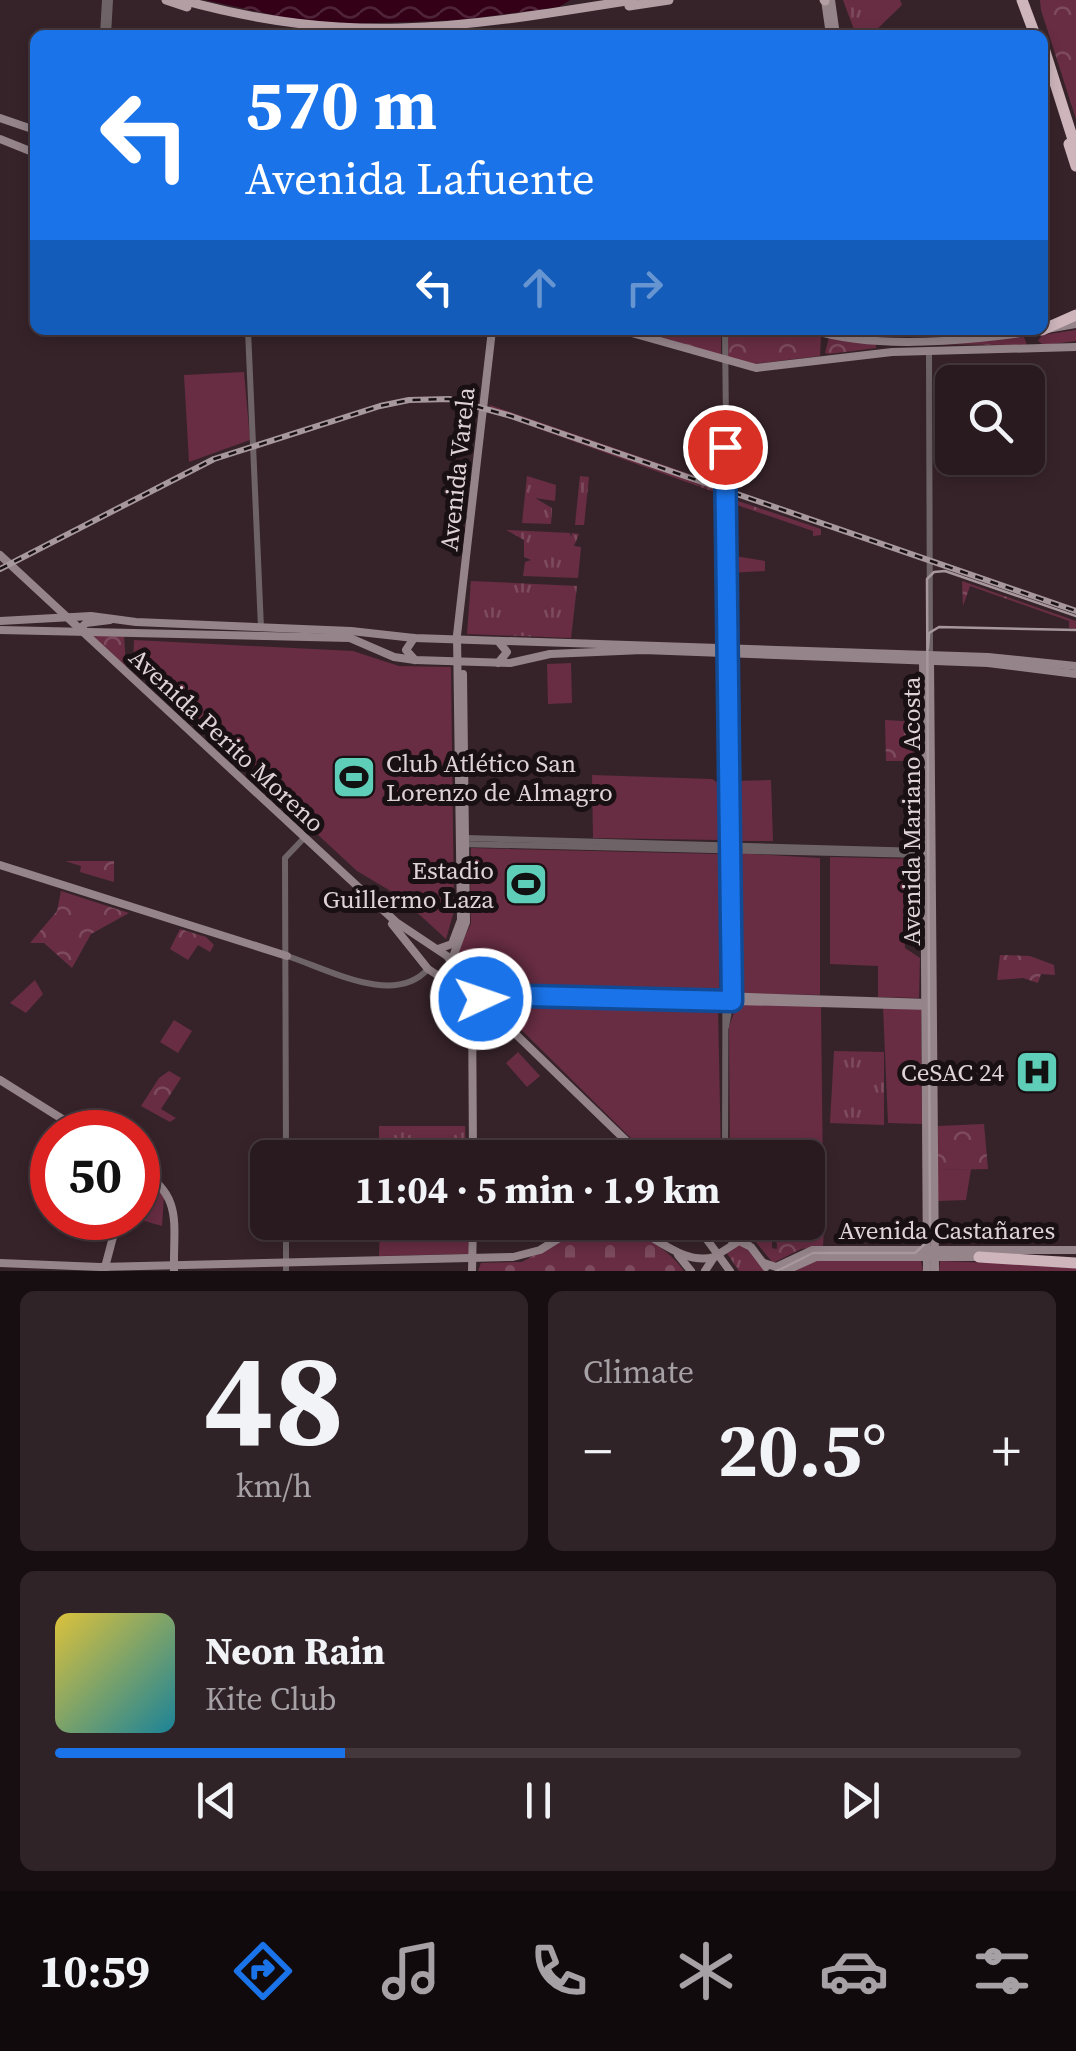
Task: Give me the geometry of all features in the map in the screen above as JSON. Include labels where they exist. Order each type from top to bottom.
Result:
[{"type":"highway","points":[[1022,0],[1036,30]]},
{"type":"highway","points":[[1032,0],[1038,30]]},
{"type":"highway","points":[[1048,64],[1076,150]]},
{"type":"highway","points":[[1048,78],[1076,166]]},
{"type":"highway","points":[[1048,327],[1076,314]]},
{"type":"highway","points":[[979,1257],[1076,1261]]},
{"type":"main road","points":[[166,0],[265,27],[298,30]]},
{"type":"main road","points":[[182,0],[316,30]]},
{"type":"main road","points":[[413,30],[530,19],[633,0]]},
{"type":"main road","points":[[463,30],[669,0]]},
{"type":"main road","points":[[826,0],[832,30]]},
{"type":"main road","points":[[0,118],[30,128]]},
{"type":"main road","points":[[0,139],[30,151]]},
{"type":"main road","points":[[1048,329],[1076,326]]},
{"type":"main road","points":[[1048,334],[1076,326]]},
{"type":"main road","name":"Avenida Varela","points":[[451,963],[466,922],[461,612],[491,335]]},
{"type":"main road","points":[[637,335],[725,362],[768,367],[880,352],[1076,348]]},
{"type":"main road","points":[[848,335],[882,340],[1000,335]]},
{"type":"main road","points":[[880,335],[882,340]]},
{"type":"main road","points":[[1025,335],[1031,343],[1026,350]]},
{"type":"main road","points":[[1044,335],[1039,345],[1048,350]]},
{"type":"main road","name":"Avenida Perito Moreno","points":[[0,558],[304,839],[398,923],[451,963]]},
{"type":"main road","points":[[37,630],[64,619]]},
{"type":"main road","points":[[0,621],[114,619],[350,638],[394,657],[460,662],[498,663],[550,654],[726,650]]},
{"type":"main road","points":[[77,632],[86,622],[114,619]]},
{"type":"main road","points":[[0,630],[261,631],[1053,662],[1073,668]]},
{"type":"main road","points":[[414,638],[406,650],[415,660]]},
{"type":"main road","points":[[497,641],[507,652],[498,663]]},
{"type":"main road","points":[[926,658],[1044,670],[1073,668]]},
{"type":"main road","name":"Avenida Mariano Acosta","points":[[926,658],[931,1271]]},
{"type":"main road","points":[[1044,670],[1052,669],[1053,662]]},
{"type":"main road","name":"Avenida Perito Moreno","points":[[304,839],[398,930],[432,972]]},
{"type":"main road","name":"Avenida Varela","points":[[421,961],[421,948],[448,947],[459,931],[462,841]]},
{"type":"main road","points":[[0,866],[286,956]]},
{"type":"main road","points":[[432,972],[448,975],[451,963]]},
{"type":"main road","points":[[451,963],[497,1020],[622,1140]]},
{"type":"main road","points":[[432,972],[478,997],[623,1140]]},
{"type":"main road","points":[[464,980],[479,988],[532,993],[927,1004]]},
{"type":"main road","points":[[478,997],[532,993]]},
{"type":"main road","points":[[473,1140],[473,1028],[478,997]]},
{"type":"main road","points":[[473,1028],[483,1019],[497,1020]]},
{"type":"main road","points":[[0,1080],[48,1110]]},
{"type":"main road","points":[[160,1186],[170,1194],[174,1268]]},
{"type":"main road","points":[[104,1269],[112,1240]]},
{"type":"main road","points":[[472,1240],[472,1271]]},
{"type":"main road","points":[[0,1263],[104,1269],[286,1267],[529,1254],[554,1240]]},
{"type":"main road","points":[[660,1240],[696,1260],[717,1254]]},
{"type":"main road","points":[[708,1240],[733,1271]]},
{"type":"main road","points":[[705,1271],[717,1254],[731,1243],[742,1241],[765,1267]]},
{"type":"main road","points":[[671,1248],[691,1271]]},
{"type":"main road","name":"Avenida Castañares","points":[[765,1267],[776,1267],[812,1250],[931,1254]]},
{"type":"main road","name":"Avenida Castañares","points":[[958,1254],[979,1257],[1076,1250]]},
{"type":"main road","name":"Avenida Castañares","points":[[785,1271],[816,1257],[1056,1254],[1076,1261]]},
{"type":"street","points":[[105,30],[108,0]]},
{"type":"street","points":[[248,335],[261,631]]},
{"type":"street","points":[[725,335],[725,1140]]},
{"type":"street","name":"Avenida Mariano Acosta","points":[[926,658],[929,351]]},
{"type":"street","points":[[286,1140],[285,858],[304,839]]},
{"type":"street","points":[[462,841],[926,853]]},
{"type":"street","points":[[286,956],[390,987],[412,984],[432,972]]},
{"type":"street","points":[[286,1240],[286,1267]]},
{"type":"street","points":[[746,1240],[751,1247]]},
{"type":"green space","points":[[843,0],[900,0],[902,5],[876,30],[854,30]]},
{"type":"green space","points":[[1040,0],[1076,0],[1076,119],[1048,30]]},
{"type":"green space","points":[[1076,330],[1076,341],[1044,345],[1038,341],[1048,334]]},
{"type":"green space","points":[[646,335],[721,335],[721,356]]},
{"type":"green space","points":[[728,335],[821,337],[820,356],[746,365],[728,359]]},
{"type":"green space","points":[[829,337],[876,344],[876,348],[829,354],[825,353]]},
{"type":"green space","points":[[1024,337],[1027,345],[882,344]]},
{"type":"green space","points":[[244,372],[250,440],[189,462],[184,375]]},
{"type":"green space","points":[[490,408],[698,477],[721,488]]},
{"type":"green space","points":[[489,411],[721,491],[721,492],[717,493]]},
{"type":"green space","points":[[527,476],[556,485],[555,501],[535,498],[552,508],[551,524],[522,523]]},
{"type":"green space","points":[[580,476],[589,477],[584,525],[575,525]]},
{"type":"green space","points":[[729,498],[821,529],[821,535],[813,536],[813,531],[731,503]]},
{"type":"green space","points":[[506,530],[570,533],[571,537],[572,533],[579,534],[574,546],[581,547],[578,578],[523,576],[525,562],[531,560],[524,557],[524,540]]},
{"type":"green space","points":[[729,555],[765,561],[765,571],[729,573]]},
{"type":"green space","points":[[471,581],[577,586],[571,638],[467,634]]},
{"type":"green space","points":[[962,581],[1076,621],[1076,629],[1069,628],[1069,621],[970,586],[963,606]]},
{"type":"green space","points":[[92,635],[124,635],[126,667]]},
{"type":"green space","name":"Club Atlético San Lorenzo de Almagro","points":[[134,640],[353,651],[399,666],[451,667],[454,911],[446,939],[399,896],[357,871],[133,664]]},
{"type":"green space","points":[[571,663],[572,703],[548,704],[547,664]]},
{"type":"green space","points":[[885,720],[919,722],[919,761],[886,761]]},
{"type":"green space","points":[[592,775],[712,779],[720,784],[719,840],[593,838]]},
{"type":"green space","points":[[771,780],[773,841],[735,841],[733,781]]},
{"type":"green space","points":[[471,848],[720,854],[719,991],[474,983],[457,954],[471,923],[470,903],[477,902],[470,898]]},
{"type":"green space","points":[[736,853],[820,858],[820,995],[735,993]]},
{"type":"green space","points":[[830,857],[919,859],[919,881],[903,898],[905,948],[920,958],[919,998],[878,997],[878,966],[830,964]]},
{"type":"green space","points":[[65,861],[114,861],[114,882],[80,872],[81,866]]},
{"type":"green space","points":[[61,891],[129,913],[91,934],[72,968],[44,943],[30,943],[57,911]]},
{"type":"green space","points":[[180,929],[206,937],[214,945],[210,952],[198,945],[188,960],[170,949]]},
{"type":"green space","points":[[1000,955],[1030,956],[1054,965],[1055,975],[1041,974],[1038,983],[1023,978],[997,980]]},
{"type":"green space","points":[[35,980],[43,994],[26,1013],[10,1003]]},
{"type":"green space","points":[[488,997],[718,1006],[721,1140],[633,1140]]},
{"type":"green space","points":[[737,1004],[821,1005],[823,1140],[730,1140],[729,1027]]},
{"type":"green space","points":[[883,1007],[921,1009],[922,1124],[888,1123]]},
{"type":"green space","points":[[174,1020],[192,1031],[178,1053],[160,1042]]},
{"type":"green space","points":[[834,1051],[884,1052],[884,1125],[830,1123]]},
{"type":"green space","points":[[518,1052],[540,1076],[527,1087],[506,1063]]},
{"type":"green space","points":[[169,1071],[181,1078],[161,1109],[176,1118],[170,1122],[160,1116],[160,1110],[141,1106],[159,1078]]},
{"type":"green space","points":[[984,1124],[988,1169],[938,1170],[938,1126]]},
{"type":"green space","points":[[379,1126],[465,1126],[465,1140],[379,1140]]},
{"type":"green space","points":[[971,1169],[966,1200],[938,1201],[938,1170]]},
{"type":"green space","points":[[160,1191],[164,1196],[160,1225]]},
{"type":"green space","points":[[379,1240],[469,1240],[469,1254],[379,1256]]},
{"type":"green space","points":[[560,1240],[648,1240],[684,1271],[478,1271],[481,1263],[522,1262]]},
{"type":"green space","points":[[754,1240],[772,1240],[772,1248],[777,1249],[777,1240],[823,1240],[823,1246],[801,1249],[773,1263]]},
{"type":"green space","points":[[737,1243],[748,1247],[766,1271],[739,1271],[726,1252]]},
{"type":"green space","points":[[817,1261],[921,1261],[923,1271],[791,1271]]},
{"type":"green space","points":[[940,1261],[1076,1266],[1076,1271],[939,1271]]},
{"type":"water","points":[[205,0],[570,0],[559,7],[460,20],[347,24],[287,18]]},
{"type":"tram line","points":[[777,1271],[813,1253],[915,1253],[930,1239],[927,579],[934,572],[945,571],[1076,616]]},
{"type":"tram line","points":[[928,648],[929,633],[939,627],[1076,630]]},
{"type":"railway","points":[[0,569],[214,459],[380,406],[409,400],[449,399],[511,416],[1076,611]]},
{"type":"place","name":"Club Atlético San Lorenzo de Almagro","points":[[354,777]]},
{"type":"place","name":"Estadio Guillermo Laza","points":[[526,884]]},
{"type":"place","name":"CeSAC 24","points":[[1037,1072]]},
{"type":"route","points":[[481,999],[484,995],[732,1001],[730,790],[726,778],[725,447]]}]
